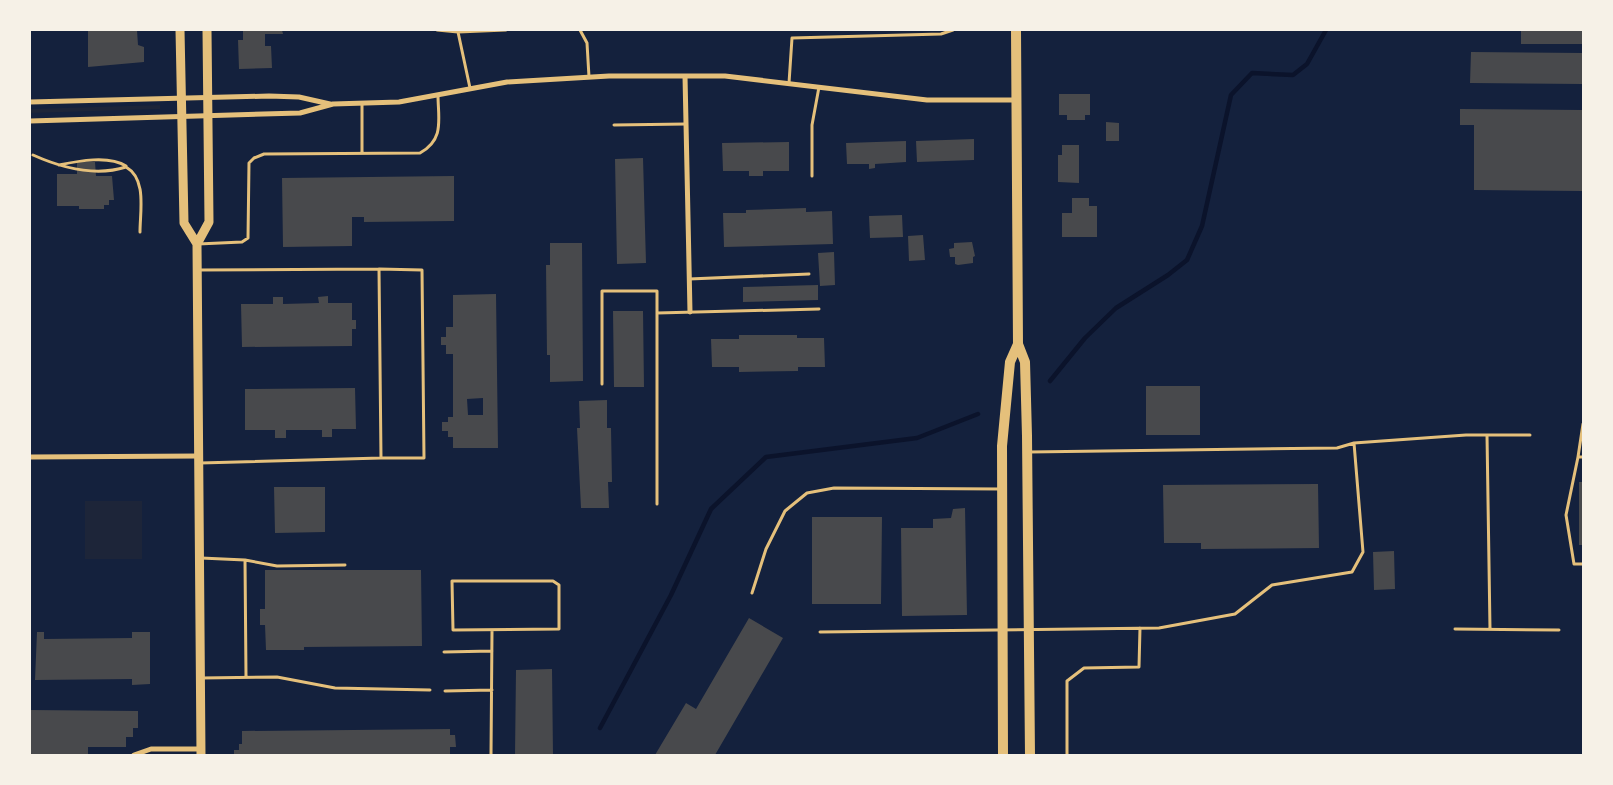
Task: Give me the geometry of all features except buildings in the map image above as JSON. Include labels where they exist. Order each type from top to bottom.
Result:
[{"type":"main road","points":[[1016,30],[1018,344],[1025,362],[1028,452],[1030,755]]},
{"type":"main road","points":[[1003,755],[1002,446],[1010,362],[1018,344]]},
{"type":"street","points":[[180,30],[180,117],[184,223],[197,244]]},
{"type":"street","points":[[134,755],[151,749],[201,752],[197,244],[209,222],[207,30]]},
{"type":"street","points":[[30,102],[180,97],[299,97],[333,104],[362,104],[399,102],[507,82],[589,77],[685,76],[725,76],[927,100],[1017,100]]},
{"type":"street","points":[[685,76],[690,312]]},
{"type":"street","points":[[30,121],[300,113],[333,104]]},
{"type":"street","points":[[30,457],[199,459]]},
{"type":"lane","points":[[437,30],[458,32],[506,30]]},
{"type":"lane","points":[[580,30],[587,43],[589,77]]},
{"type":"lane","points":[[788,83],[792,38],[941,34],[953,30]]},
{"type":"lane","points":[[458,32],[470,88]]},
{"type":"lane","points":[[812,176],[812,124],[819,86]]},
{"type":"lane","points":[[197,244],[242,242],[248,238],[250,163],[254,158],[264,154],[420,153],[432,146],[438,134],[438,95]]},
{"type":"lane","points":[[362,104],[362,153]]},
{"type":"lane","points":[[614,125],[686,124]]},
{"type":"lane","points":[[33,155],[57,166],[77,170],[118,169],[126,167]]},
{"type":"lane","points":[[57,166],[75,162],[118,162],[135,172],[139,181],[140,232]]},
{"type":"lane","points":[[379,269],[380,458]]},
{"type":"lane","points":[[197,270],[422,270],[424,458],[199,459]]},
{"type":"lane","points":[[689,279],[809,274]]},
{"type":"lane","points":[[602,384],[602,290],[657,290],[657,504]]},
{"type":"lane","points":[[657,313],[819,308]]},
{"type":"lane","points":[[1583,424],[1566,515],[1574,564],[1583,564]]},
{"type":"lane","points":[[1028,452],[1313,449],[1337,448],[1354,443],[1487,435],[1530,435]]},
{"type":"lane","points":[[1487,435],[1490,630]]},
{"type":"lane","points":[[820,632],[1028,628],[1159,628],[1236,614],[1272,585],[1352,572],[1363,552],[1354,443]]},
{"type":"lane","points":[[1578,457],[1583,457]]},
{"type":"lane","points":[[752,593],[766,549],[785,511],[807,493],[834,488],[1002,489]]},
{"type":"lane","points":[[199,558],[245,560],[277,566],[345,565]]},
{"type":"lane","points":[[245,560],[246,676]]},
{"type":"lane","points":[[452,581],[553,581],[559,585],[559,629],[492,631],[453,630],[452,581]]},
{"type":"lane","points":[[1067,755],[1067,680],[1084,668],[1139,667],[1140,628]]},
{"type":"lane","points":[[1455,630],[1559,630]]},
{"type":"lane","points":[[491,755],[492,631]]},
{"type":"lane","points":[[444,652],[492,651]]},
{"type":"lane","points":[[200,678],[277,677],[335,688],[430,690]]},
{"type":"lane","points":[[445,691],[492,690]]},
{"type":"shaded area","points":[[160,105],[160,109],[30,113],[30,109]]},
{"type":"shaded area","points":[[85,501],[142,501],[142,559],[85,559]]},
{"type":"waterway","points":[[1050,381],[1085,338],[1116,308],[1168,275],[1187,260],[1202,226],[1231,95],[1252,73],[1293,75],[1307,64],[1326,30]]},
{"type":"waterway","points":[[600,728],[671,595],[711,509],[766,457],[917,438],[978,414]]}]
